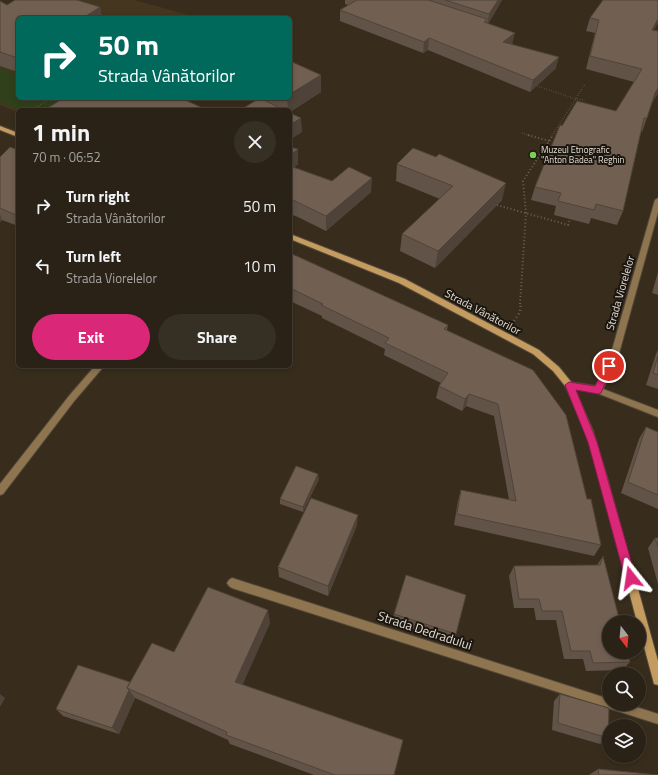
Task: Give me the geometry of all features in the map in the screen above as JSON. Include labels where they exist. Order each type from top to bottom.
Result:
[{"type":"main road","points":[[0,128],[16,134]]},
{"type":"main road","name":"Strada Vânătorilor","points":[[292,237],[402,281],[479,321],[536,352],[556,369],[569,385]]},
{"type":"main road","points":[[569,385],[589,431],[603,477],[658,680]]},
{"type":"street","name":"Strada Viorelelor","points":[[598,390],[614,357],[658,200]]},
{"type":"street","points":[[0,491],[72,398],[98,368]]},
{"type":"street","points":[[569,385],[598,390],[658,414]]},
{"type":"street","name":"Strada Dedradului","points":[[232,583],[602,701]]},
{"type":"street","name":"Strada Dedradului","points":[[632,711],[658,719]]},
{"type":"path","points":[[514,321],[520,312],[526,213],[523,180],[585,84]]},
{"type":"path","points":[[537,86],[576,99],[585,100]]},
{"type":"path","points":[[35,108],[48,100]]},
{"type":"path","points":[[522,133],[549,141]]},
{"type":"path","points":[[540,153],[555,156]]},
{"type":"path","points":[[498,204],[568,225],[570,219]]},
{"type":"shaded area","points":[[33,0],[134,0],[193,16],[16,16],[16,100],[36,100],[106,108],[16,108],[16,111],[0,105],[0,13]]},
{"type":"green space","points":[[0,68],[16,74],[16,100],[73,100],[59,108],[16,109],[0,102]]},
{"type":"building","points":[[15,0],[77,0],[100,7],[86,16],[16,16],[16,57],[0,52],[0,1],[7,5]]},
{"type":"building","points":[[357,0],[428,0],[487,19],[484,22],[515,33],[503,42],[559,57],[533,80],[429,38],[424,42],[340,10]]},
{"type":"building","points":[[445,0],[498,0],[489,14]]},
{"type":"building","points":[[603,0],[658,0],[658,19],[652,30],[658,31],[658,88],[647,118],[644,118],[623,211],[596,204],[594,210],[558,201],[561,193],[535,187],[560,125],[562,126],[577,101],[616,111],[642,69],[590,56],[599,20],[590,18]]},
{"type":"building","points":[[292,62],[321,75],[292,93]]},
{"type":"building","points":[[61,100],[185,100],[203,108],[47,108]]},
{"type":"building","points":[[257,100],[264,100],[280,108],[243,108]]},
{"type":"building","points":[[292,114],[301,118],[292,124]]},
{"type":"building","points":[[10,147],[16,149],[16,215],[0,208],[0,157]]},
{"type":"building","points":[[292,148],[298,149],[292,154]]},
{"type":"building","points":[[413,148],[436,157],[439,154],[506,183],[438,251],[402,234],[453,186],[397,164]]},
{"type":"building","points":[[292,167],[332,181],[349,167],[372,178],[326,216],[292,200]]},
{"type":"building","points":[[292,254],[448,325],[444,329],[533,370],[566,415],[587,499],[591,499],[601,545],[457,514],[461,490],[516,501],[498,404],[469,394],[465,399],[439,386],[448,373],[385,343],[389,338],[321,305],[323,304],[292,289]]},
{"type":"building","points":[[658,356],[658,375],[653,373]]},
{"type":"building","points":[[646,427],[658,432],[658,495],[628,482]]},
{"type":"building","points":[[296,466],[318,474],[303,507],[280,499]]},
{"type":"building","points":[[311,498],[358,515],[328,586],[278,567]]},
{"type":"building","points":[[655,538],[658,538],[658,547]]},
{"type":"building","points":[[603,556],[618,615],[602,615],[602,659],[629,659],[630,662],[593,663],[590,651],[571,651],[562,611],[542,611],[539,599],[519,599],[514,566],[600,565]]},
{"type":"building","points":[[406,575],[466,595],[456,634],[394,614]]},
{"type":"building","points":[[208,587],[268,610],[235,682],[403,740],[394,775],[335,775],[226,735],[227,732],[127,688],[152,643],[174,652]]},
{"type":"building","points":[[78,665],[130,682],[127,688],[129,690],[112,728],[56,709]]},
{"type":"building","points":[[560,694],[602,706],[602,711],[609,711],[609,719],[602,719],[602,736],[558,723]]},
{"type":"building","points":[[598,769],[658,775],[599,775]]},
{"type":"place","name":"Muzeul Etnografic \"Anton Badea\" Reghin","points":[[533,155]]},
{"type":"route","points":[[609,366],[598,390],[569,385],[589,431],[631,578]]}]
